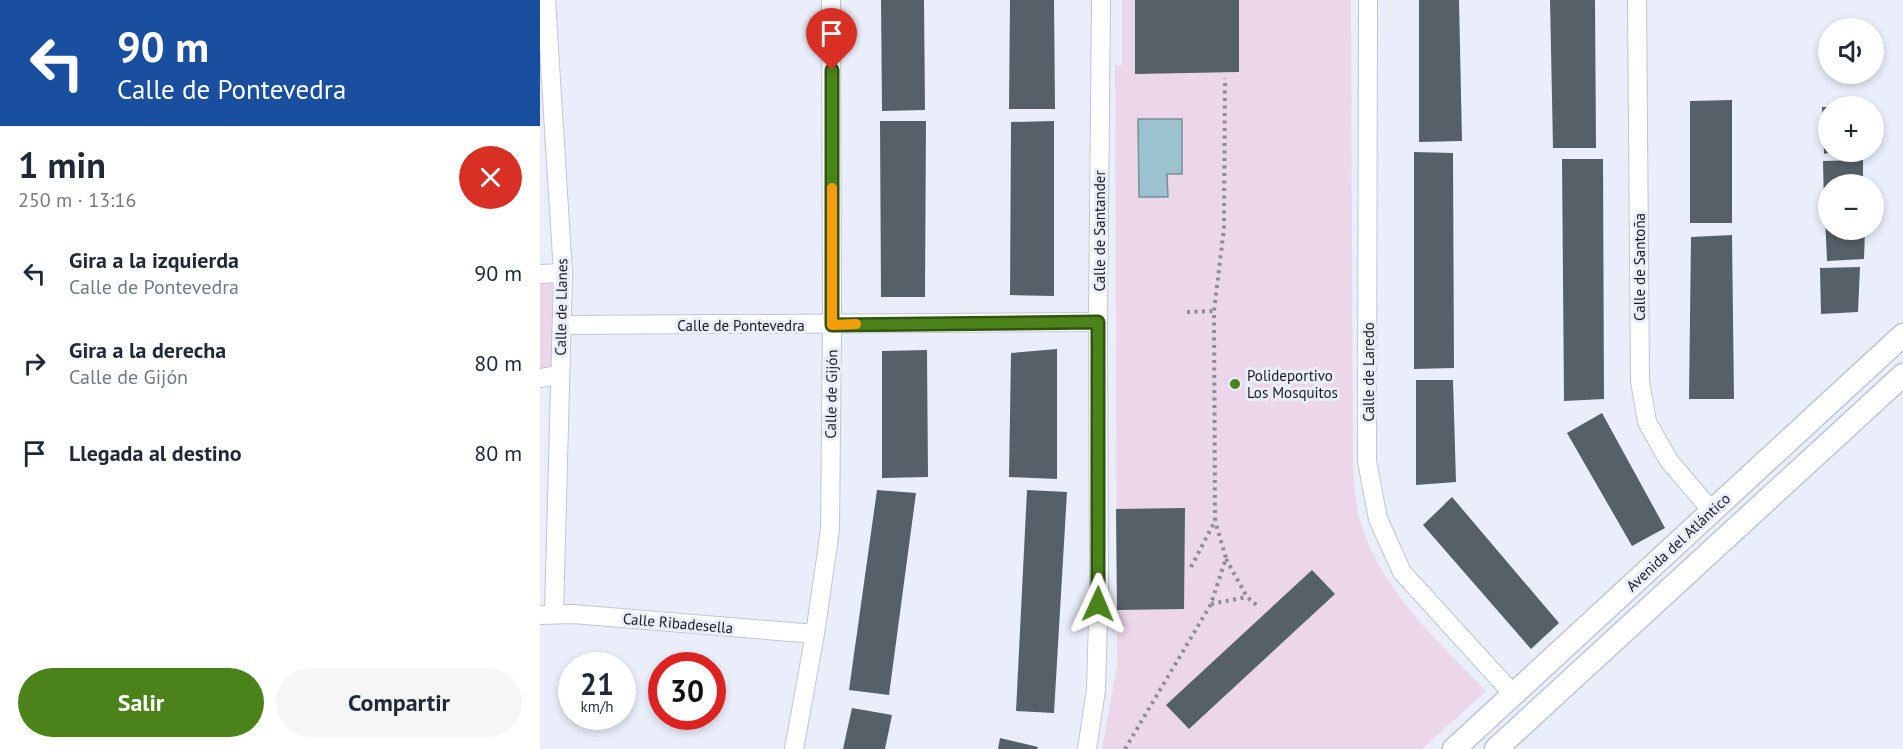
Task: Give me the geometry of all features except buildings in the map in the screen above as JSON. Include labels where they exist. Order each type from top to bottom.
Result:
[{"type":"street","name":"Calle de Llanes","points":[[546,0],[563,273],[563,325],[547,614]]},
{"type":"street","name":"Calle de Gijón","points":[[794,749],[815,634],[830,530],[831,0]]},
{"type":"street","name":"Calle de Santander","points":[[1088,749],[1096,690],[1099,583],[1098,322],[1101,0]]},
{"type":"street","name":"Calle de Laredo","points":[[1368,0],[1368,461],[1378,519],[1402,572],[1513,694]]},
{"type":"street","name":"Calle de Santoña","points":[[1637,0],[1640,381],[1647,422],[1669,461],[1712,511]]},
{"type":"street","points":[[540,274],[563,273]]},
{"type":"street","name":"Calle de Pontevedra","points":[[563,325],[1098,322]]},
{"type":"street","name":"Avenida del Atlántico","points":[[1454,749],[1903,335]]},
{"type":"street","points":[[540,378],[560,375]]},
{"type":"street","name":"Avenida del Atlántico","points":[[1496,749],[1903,375]]},
{"type":"street","name":"Calle Ribadesella","points":[[547,614],[815,634]]},
{"type":"path","points":[[1225,78],[1224,228],[1214,311],[1215,521],[1226,558],[1247,597],[1259,607]]},
{"type":"path","points":[[1187,312],[1214,311]]},
{"type":"path","points":[[1191,567],[1215,521]]},
{"type":"path","points":[[1125,749],[1211,604],[1226,558]]},
{"type":"path","points":[[1211,604],[1247,597]]},
{"type":"shaded area","name":"Polideportivo Los Mosquitos","points":[[1122,0],[1351,0],[1353,471],[1358,512],[1368,543],[1395,590],[1429,632],[1486,691],[1422,749],[1102,749],[1117,665],[1115,65],[1122,65]]},
{"type":"shaded area","points":[[552,280],[552,368],[540,369],[540,281]]},
{"type":"water","points":[[1138,119],[1182,119],[1182,174],[1167,174],[1168,197],[1139,197]]},
{"type":"slow traffic","points":[[832,188],[832,325],[856,324]]},
{"type":"place","name":"Polideportivo Los Mosquitos","points":[[1235,384]]},
{"type":"route","points":[[832,70],[832,325],[1098,322],[1098,604]]}]
